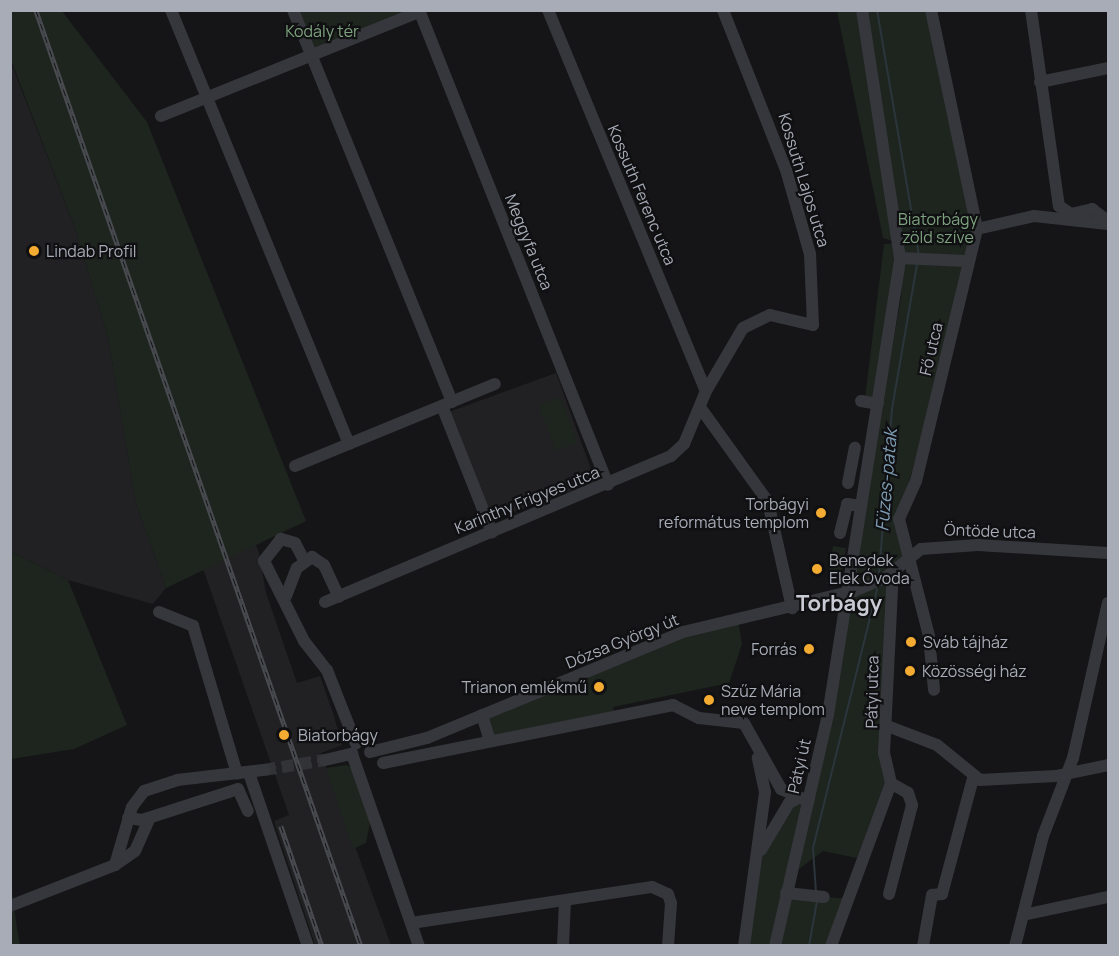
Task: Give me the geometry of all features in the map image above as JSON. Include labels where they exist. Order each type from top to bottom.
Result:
[{"type":"street","points":[[171,10],[349,444]]},
{"type":"street","points":[[293,10],[447,404],[492,532]]},
{"type":"street","name":"Kossuth Ferenc utca","points":[[548,10],[706,391]]},
{"type":"street","name":"Kossuth Lajos utca","points":[[706,391],[732,344],[754,319],[784,317],[809,327],[816,316],[810,254],[786,170],[723,10]]},
{"type":"street","points":[[848,593],[878,404],[905,258],[862,10]]},
{"type":"street","points":[[932,10],[977,229],[1034,216],[1108,223]]},
{"type":"street","points":[[1030,10],[1059,207],[1071,213],[1092,209],[1108,223]]},
{"type":"street","points":[[161,116],[419,11]]},
{"type":"street","name":"Meggyfa utca","points":[[419,11],[608,485]]},
{"type":"street","points":[[1040,82],[1108,68]]},
{"type":"street","name":"Fő utca","points":[[934,690],[929,636],[899,519],[916,481],[966,261],[977,229]]},
{"type":"street","points":[[905,258],[966,261]]},
{"type":"street","points":[[295,466],[495,384]]},
{"type":"street","name":"Karinthy Frigyes utca","points":[[325,602],[608,485],[671,456],[702,410],[706,391]]},
{"type":"street","points":[[861,401],[878,404]]},
{"type":"street","points":[[702,410],[768,502],[792,608]]},
{"type":"street","points":[[848,483],[855,448]]},
{"type":"street","points":[[840,533],[847,504],[861,506]]},
{"type":"street","points":[[304,560],[295,543],[281,539],[266,552],[264,561],[286,596],[304,641],[327,670],[361,754],[366,785],[419,945]]},
{"type":"street","name":"Öntöde utca","points":[[848,593],[889,575],[909,558],[935,545],[1108,553]]},
{"type":"street","points":[[304,560],[320,561],[339,597]]},
{"type":"street","points":[[286,596],[304,560]]},
{"type":"street","name":"Pátyi utca","points":[[889,575],[890,727],[884,753],[891,783]]},
{"type":"street","name":"Dózsa György út","points":[[383,763],[482,715],[683,632],[848,593]]},
{"type":"street","name":"Pátyi út","points":[[775,945],[803,800],[848,593]]},
{"type":"street","points":[[1016,945],[1107,623],[1108,603]]},
{"type":"street","points":[[159,612],[193,626],[243,773],[308,945]]},
{"type":"street","name":"Dózsa György út","points":[[325,760],[361,754],[404,753],[490,741],[673,705],[699,718],[744,723],[756,748]]},
{"type":"street","points":[[482,715],[490,741]]},
{"type":"street","points":[[890,727],[937,745],[959,759],[973,778]]},
{"type":"street","points":[[756,748],[781,789],[803,800]]},
{"type":"street","points":[[744,945],[765,792],[756,748]]},
{"type":"street","points":[[973,778],[1066,774],[1108,765]]},
{"type":"street","points":[[115,865],[128,818],[138,798],[158,784],[264,770]]},
{"type":"street","points":[[923,945],[932,895],[942,894],[973,778]]},
{"type":"street","points":[[831,945],[891,783],[908,793],[912,805],[889,894]]},
{"type":"street","points":[[128,818],[150,818],[238,789],[248,811]]},
{"type":"street","points":[[758,855],[789,803],[803,800]]},
{"type":"street","points":[[10,906],[115,865],[135,851],[150,818]]},
{"type":"street","points":[[411,923],[662,889],[671,903],[668,945]]},
{"type":"street","points":[[786,893],[824,897]]},
{"type":"street","points":[[1023,915],[1108,897]]},
{"type":"street","points":[[563,945],[564,901]]},
{"type":"shaded area","points":[[10,60],[75,228],[108,338],[136,503],[166,588],[153,604],[68,580],[11,552]]},
{"type":"shaded area","points":[[556,373],[596,482],[488,521],[448,412]]},
{"type":"shaded area","points":[[219,444],[259,553],[266,593],[297,683],[320,676],[333,713],[342,745],[321,753],[391,945],[315,945],[274,821],[289,815],[185,517]]},
{"type":"green space","name":"Kodály tér","points":[[419,10],[311,57],[293,11]]},
{"type":"green space","points":[[11,11],[62,11],[147,122],[306,521],[166,588],[136,503],[108,338],[75,228],[11,60]]},
{"type":"green space","points":[[837,11],[856,11],[859,20],[895,242],[883,238]]},
{"type":"green space","name":"Biatorbágy zöld szíve","points":[[866,11],[931,11],[977,229],[899,519],[909,558],[894,580],[885,782],[857,858],[823,851],[799,869],[901,298],[904,251]]},
{"type":"green space","points":[[899,243],[876,400],[865,398],[884,244]]},
{"type":"green space","points":[[560,397],[578,443],[556,451],[539,405]]},
{"type":"green space","points":[[833,546],[846,548],[842,574],[827,584]]},
{"type":"green space","points":[[11,552],[68,580],[127,725],[74,749],[11,759]]},
{"type":"green space","points":[[738,620],[742,644],[729,683],[613,707],[615,716],[490,741],[482,715],[683,632]]},
{"type":"green space","points":[[346,765],[355,769],[370,823],[366,843],[353,849],[326,768]]},
{"type":"green space","points":[[808,801],[786,893],[848,899],[831,945],[744,946],[754,871],[789,803]]},
{"type":"green space","points":[[10,877],[17,928],[20,945],[11,945]]},
{"type":"waterway","name":"Füzes-patak","points":[[877,10],[919,256]]},
{"type":"waterway","name":"Füzes-patak","points":[[879,574],[892,409],[917,265]]},
{"type":"waterway","name":"Füzes-patak","points":[[816,893],[813,848],[878,586]]},
{"type":"waterway","name":"Füzes-patak","points":[[809,946],[817,901]]},
{"type":"tunnel","points":[[264,770],[325,760]]},
{"type":"railway","points":[[36,10],[361,946]]},
{"type":"railway","points":[[281,826],[322,946]]},
{"type":"place","name":"Lindab Profil","points":[[34,251]]},
{"type":"place","name":"Torbágyi református templom","points":[[821,513]]},
{"type":"place","name":"Benedek Elek Óvoda","points":[[817,569]]},
{"type":"place","name":"Sváb tájház","points":[[911,642]]},
{"type":"place","name":"Forrás","points":[[809,649]]},
{"type":"place","name":"Közösségi ház","points":[[910,671]]},
{"type":"place","name":"Trianon emlékmű","points":[[599,687]]},
{"type":"place","name":"Szűz Mária neve templom","points":[[709,700]]},
{"type":"place","name":"Biatorbágy","points":[[284,735]]},
{"type":"district","name":"Torbágy","points":[[839,604]]}]
